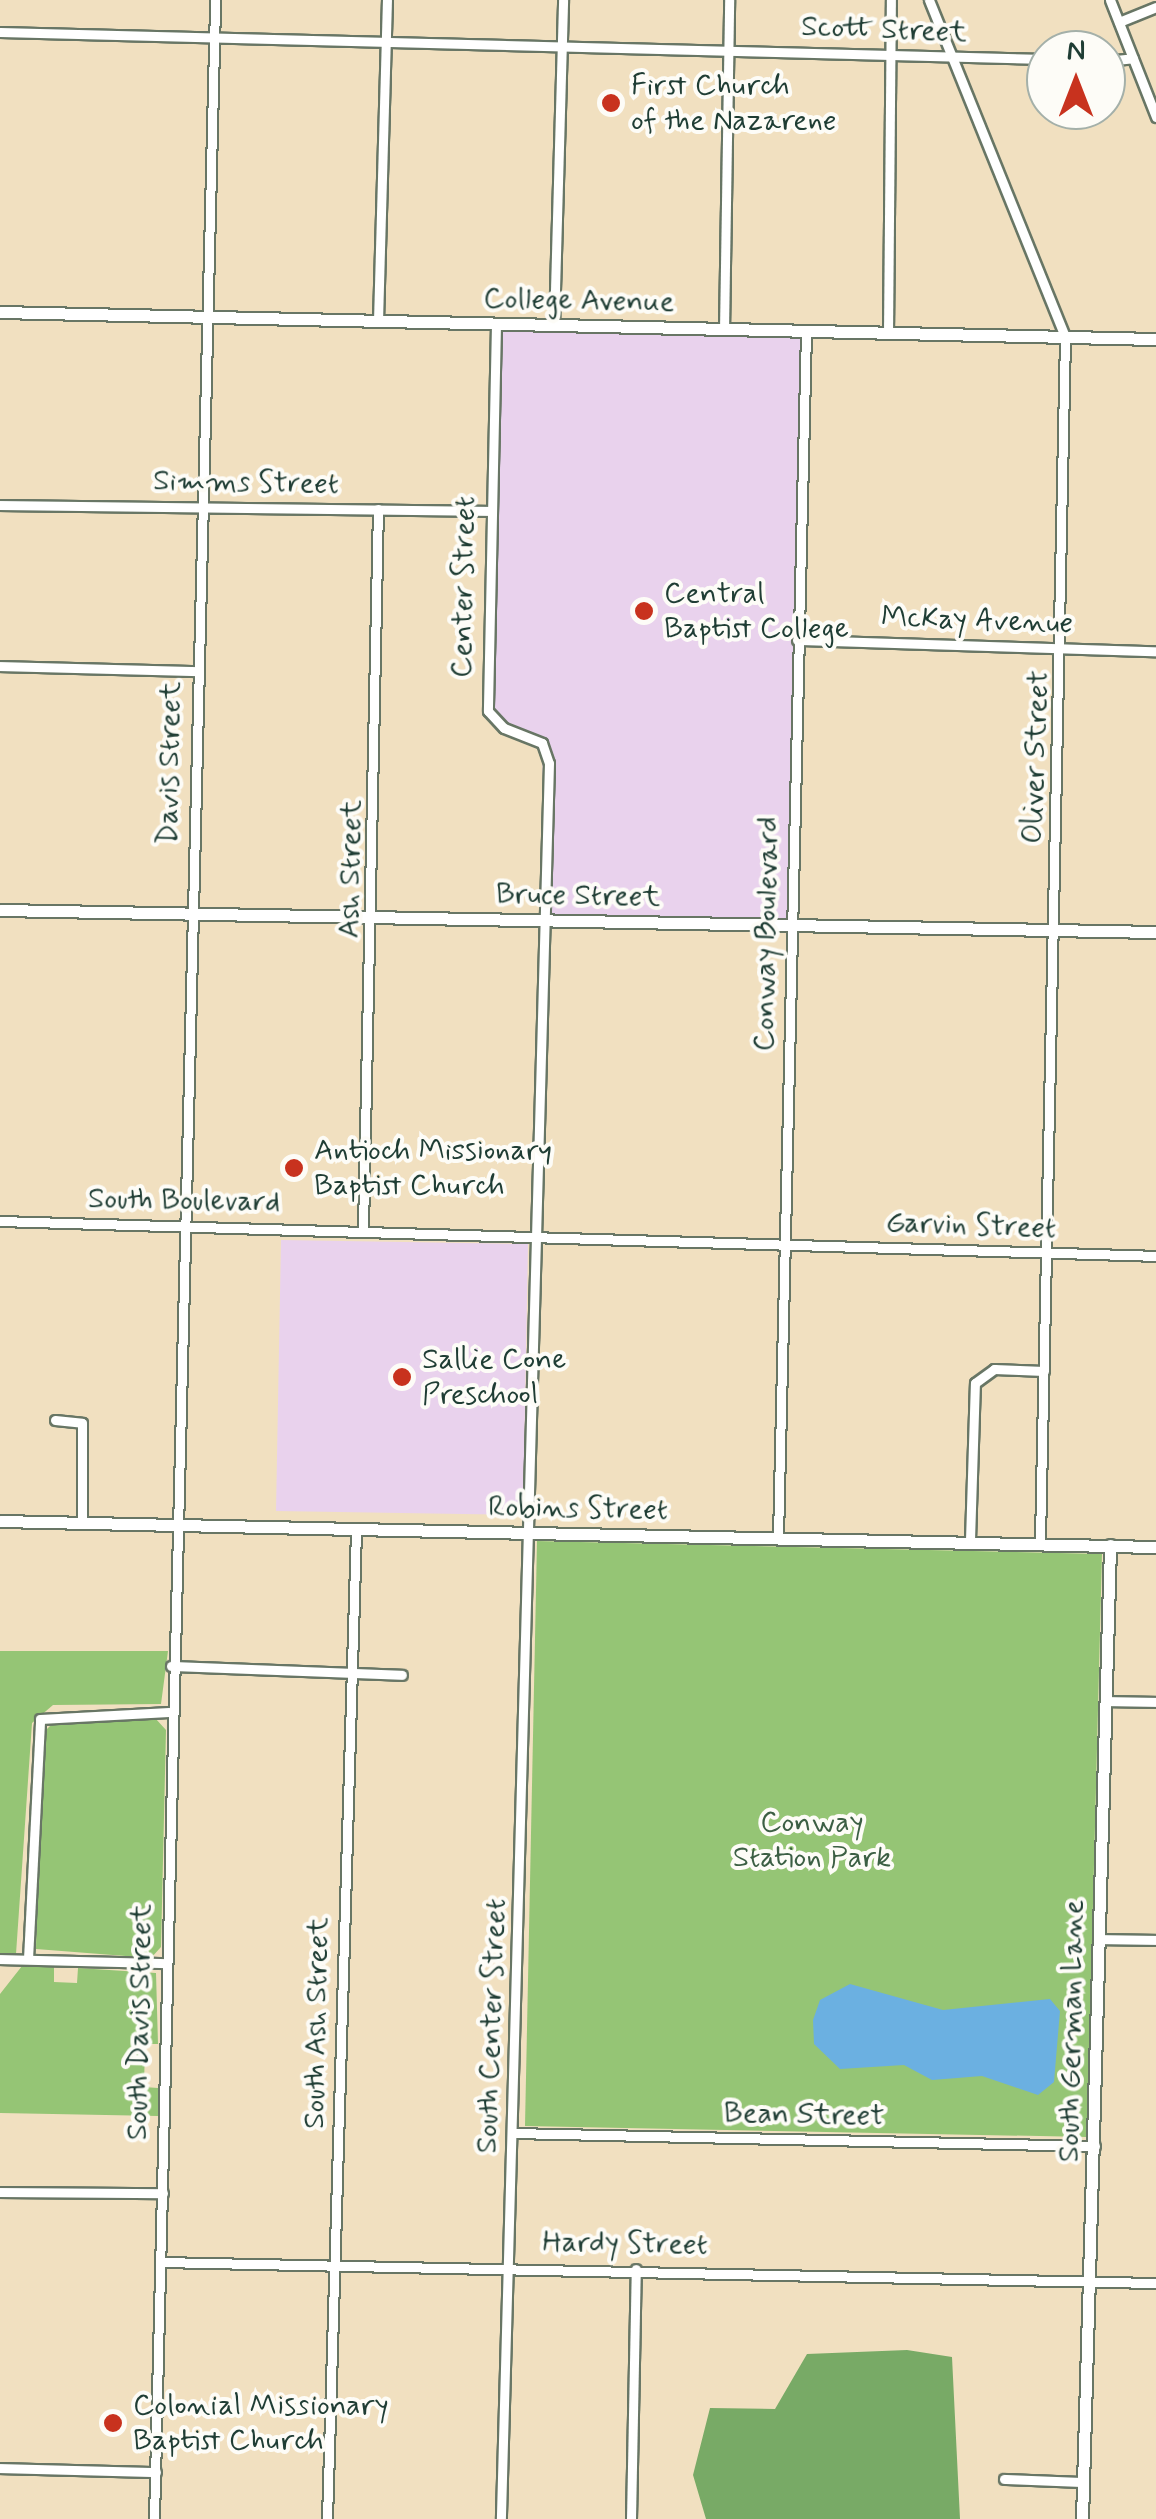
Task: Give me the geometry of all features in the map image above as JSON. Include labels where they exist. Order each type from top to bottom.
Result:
[{"type":"street","name":"Davis Street","points":[[176,1526],[215,0]]},
{"type":"street","points":[[378,322],[387,0]]},
{"type":"street","points":[[554,326],[564,0]]},
{"type":"street","points":[[724,330],[729,0]]},
{"type":"street","points":[[888,333],[890,0]]},
{"type":"street","name":"Oliver Street","points":[[930,0],[1064,337],[1064,649],[1040,1541]]},
{"type":"street","points":[[1110,0],[1156,117]]},
{"type":"street","points":[[1119,22],[1156,7]]},
{"type":"street","name":"Scott Street","points":[[0,32],[1026,59]]},
{"type":"street","points":[[1126,59],[1133,58]]},
{"type":"street","name":"College Avenue","points":[[0,312],[1156,338]]},
{"type":"street","name":"Center Street","points":[[496,324],[488,710],[548,752],[531,1534]]},
{"type":"street","name":"Conway Boulevard","points":[[778,1536],[806,332]]},
{"type":"street","name":"Simms Street","points":[[0,505],[490,511]]},
{"type":"street","name":"Ash Street","points":[[363,1229],[376,917],[378,509]]},
{"type":"street","name":"McKay Avenue","points":[[797,640],[1156,651]]},
{"type":"street","points":[[0,666],[196,671]]},
{"type":"street","name":"Bruce Street","points":[[0,910],[1156,932]]},
{"type":"street","name":"South Boulevard","points":[[0,1222],[785,1242]]},
{"type":"street","name":"Garvin Street","points":[[785,1242],[1156,1256]]},
{"type":"street","points":[[970,1540],[975,1382],[994,1369],[1044,1371]]},
{"type":"street","points":[[55,1420],[82,1423],[82,1522]]},
{"type":"street","name":"Robins Street","points":[[0,1521],[1040,1541],[1156,1547]]},
{"type":"street","name":"South Davis Street","points":[[154,2519],[176,1526]]},
{"type":"street","name":"South Ash Street","points":[[327,2519],[356,1528]]},
{"type":"street","name":"South Center Street","points":[[501,2519],[512,2267],[531,1534]]},
{"type":"street","name":"South German Lane","points":[[1082,2519],[1110,1545]]},
{"type":"street","points":[[172,1666],[402,1675]]},
{"type":"street","points":[[1106,1701],[1156,1702]]},
{"type":"street","points":[[28,1958],[40,1719],[170,1712]]},
{"type":"street","points":[[1098,1939],[1156,1940]]},
{"type":"street","points":[[0,1959],[165,1963]]},
{"type":"street","name":"Bean Street","points":[[513,2133],[1094,2146]]},
{"type":"street","points":[[0,2192],[162,2194]]},
{"type":"street","name":"Hardy Street","points":[[160,2262],[636,2269],[1156,2283]]},
{"type":"street","points":[[630,2519],[636,2269]]},
{"type":"street","points":[[0,2468],[156,2472]]},
{"type":"street","points":[[1004,2480],[1083,2482]]},
{"type":"shaded area","name":"Central Baptist College","points":[[496,324],[806,332],[793,925],[545,920],[542,743],[488,711]]},
{"type":"shaded area","name":"Sallie Cone Preschool","points":[[281,1240],[528,1244],[523,1515],[276,1511]]},
{"type":"green space","name":"Conway Station Park","points":[[537,1541],[1102,1554],[1087,2137],[525,2126]]},
{"type":"green space","points":[[0,1651],[168,1651],[161,1704],[53,1705],[32,1723],[16,1954],[0,1953]]},
{"type":"green space","points":[[60,1716],[155,1718],[166,1730],[161,1947],[151,1958],[36,1949],[40,1736]]},
{"type":"green space","points":[[22,1966],[54,1967],[54,1982],[77,1983],[78,1968],[156,1973],[158,2044],[145,2044],[144,2087],[158,2088],[158,2116],[0,2113],[0,1994]]},
{"type":"green space","points":[[907,2350],[952,2357],[960,2519],[706,2519],[693,2475],[710,2408],[775,2409],[807,2354]]},
{"type":"water","points":[[850,1984],[943,2010],[1050,1999],[1060,2011],[1054,2082],[1038,2095],[982,2076],[932,2080],[904,2065],[840,2069],[814,2044],[813,2020],[820,2000]]},
{"type":"place","name":"First Church of the Nazarene","points":[[611,103]]},
{"type":"place","name":"Central Baptist College","points":[[644,611]]},
{"type":"place","name":"Antioch Missionary Baptist Church","points":[[294,1168]]},
{"type":"place","name":"Sallie Cone Preschool","points":[[402,1377]]},
{"type":"place","name":"Colonial Missionary Baptist Church","points":[[113,2423]]}]
